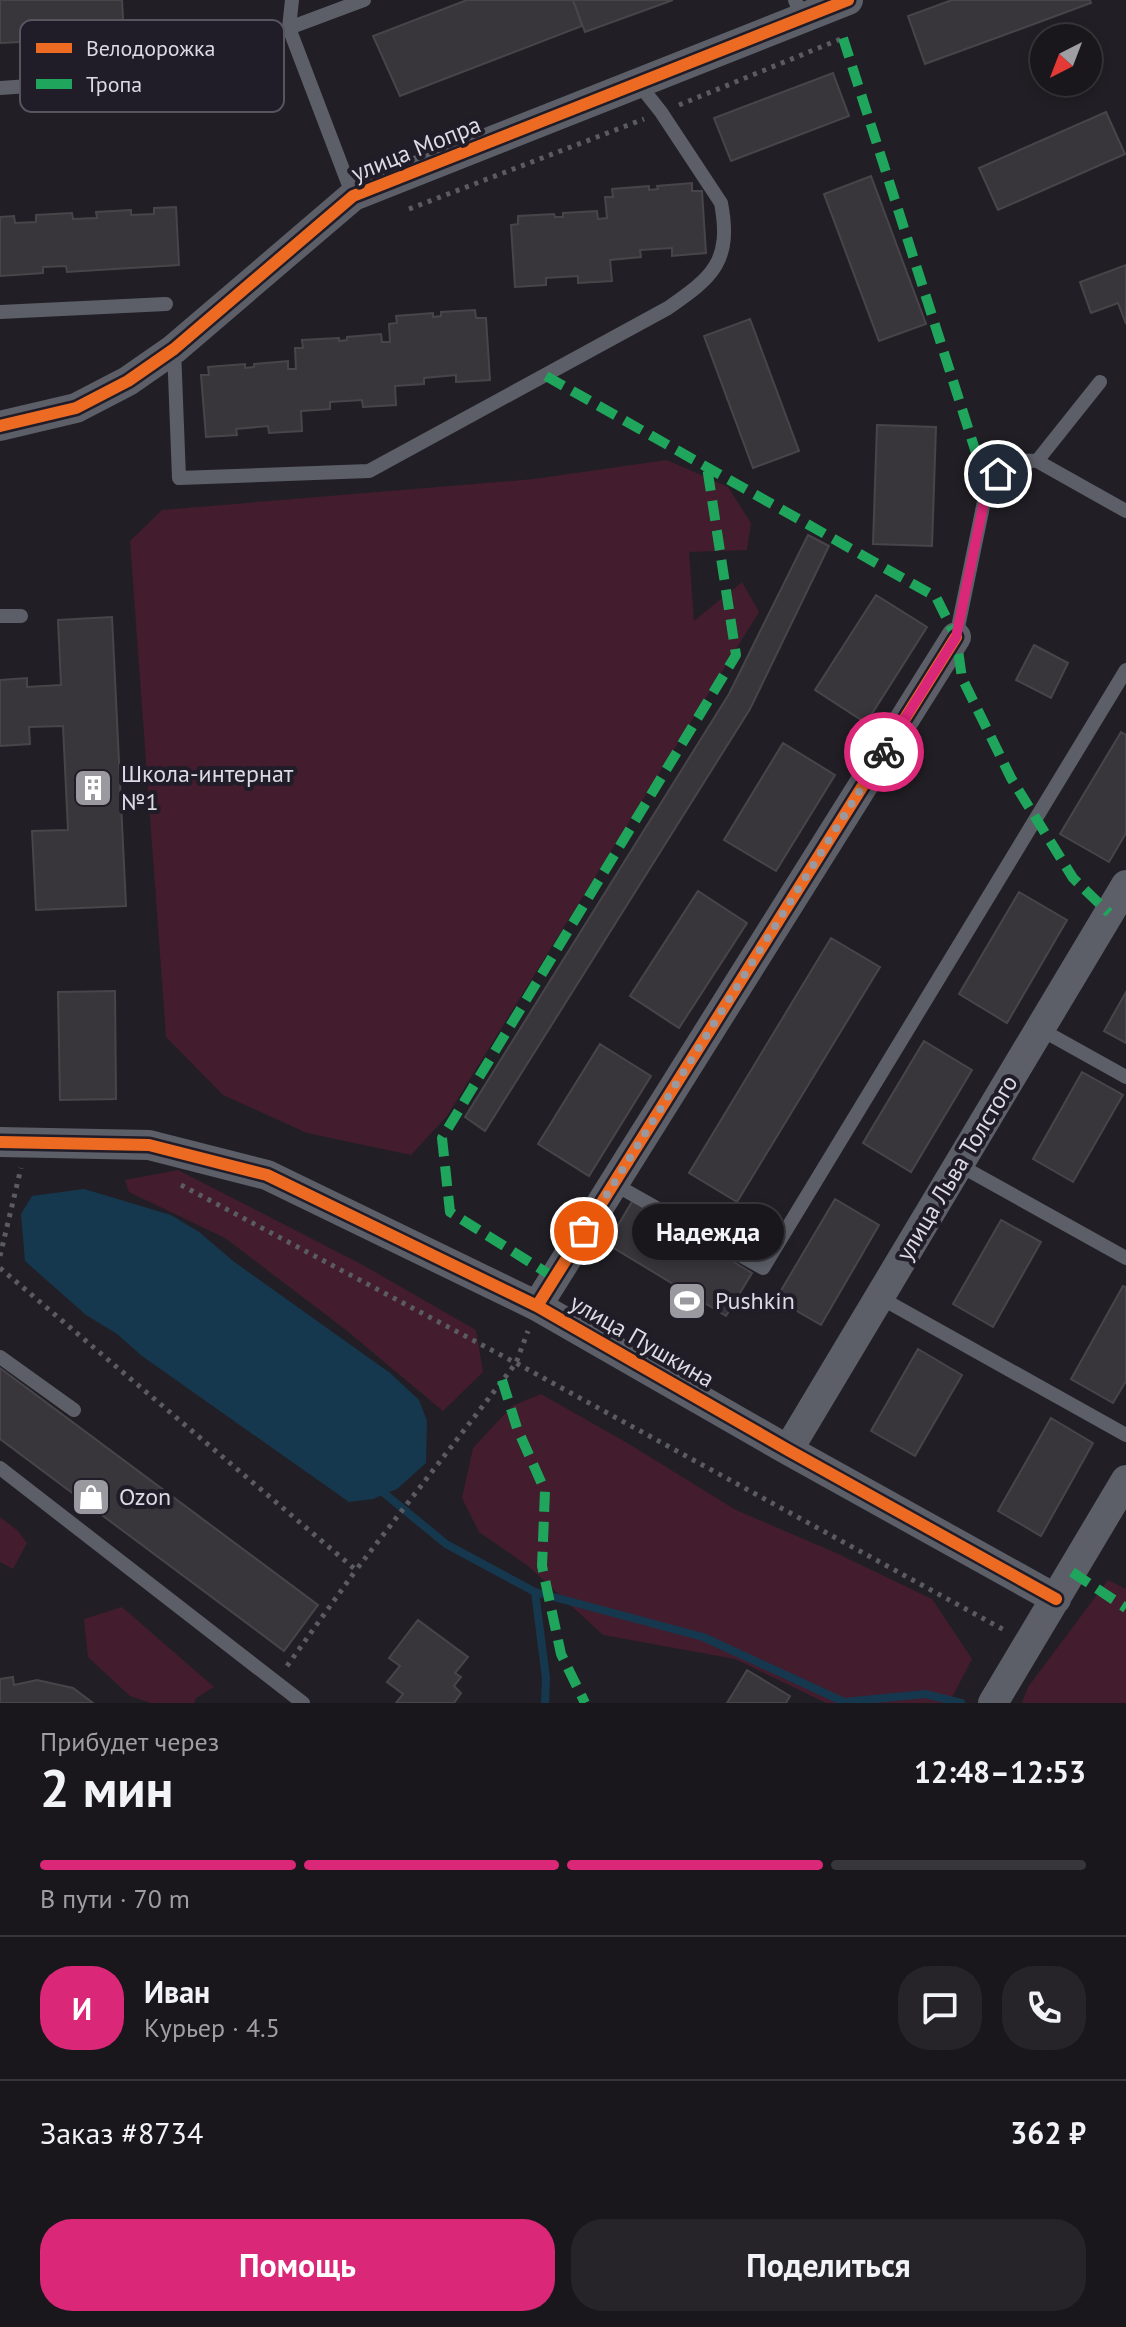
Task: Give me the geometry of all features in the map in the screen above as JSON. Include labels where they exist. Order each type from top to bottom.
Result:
[{"type":"street","name":"улица Мопра","points":[[0,426],[76,408],[102,396],[174,349],[353,196],[638,83],[799,9],[848,0]]},
{"type":"street","points":[[537,1306],[956,637]]},
{"type":"street","name":"улица Льва Толстого","points":[[788,1450],[1125,890]]},
{"type":"street","name":"улица Пушкина","points":[[5,1155],[149,1145],[267,1175],[537,1306],[1056,1599]]},
{"type":"street","points":[[993,1703],[1126,1480]]},
{"type":"lane","points":[[292,0],[289,28],[353,196]]},
{"type":"lane","points":[[289,28],[364,0]]},
{"type":"lane","points":[[174,349],[179,478],[369,471],[668,308],[701,283],[715,266],[724,250],[724,219],[721,203],[661,112],[638,83]]},
{"type":"lane","points":[[0,88],[20,87]]},
{"type":"lane","points":[[0,312],[166,304]]},
{"type":"lane","points":[[1037,461],[1100,382]]},
{"type":"lane","points":[[956,637],[987,487],[1009,460],[1037,461],[1126,511]]},
{"type":"lane","points":[[0,616],[21,616]]},
{"type":"lane","points":[[614,1184],[763,1268],[1126,670]]},
{"type":"lane","points":[[1040,1029],[1126,1077]]},
{"type":"lane","points":[[959,1165],[1126,1258]]},
{"type":"lane","points":[[879,1297],[1126,1435]]},
{"type":"lane","points":[[0,1357],[74,1410]]},
{"type":"lane","points":[[0,1468],[303,1703]]},
{"type":"path","points":[[409,209],[843,38]]},
{"type":"path","points":[[0,1256],[22,1167],[5,1155]]},
{"type":"path","points":[[168,1178],[516,1363],[1029,1644]]},
{"type":"path","points":[[0,1268],[356,1570]]},
{"type":"path","points":[[276,1683],[395,1517],[516,1363],[537,1306]]},
{"type":"shaded area","points":[[667,460],[728,487],[751,523],[747,550],[689,552],[694,621],[742,582],[759,612],[447,1116],[411,1155],[307,1133],[223,1095],[166,1037],[130,541],[162,510],[534,479]]},
{"type":"shaded area","points":[[178,1170],[361,1264],[476,1330],[483,1372],[443,1411],[346,1330],[225,1238],[129,1192],[125,1180]]},
{"type":"shaded area","points":[[541,1394],[736,1510],[932,1599],[972,1659],[949,1703],[826,1703],[735,1659],[603,1635],[528,1566],[479,1532],[462,1498],[473,1448],[512,1406]]},
{"type":"shaded area","points":[[0,1517],[18,1531],[27,1543],[13,1569],[0,1562]]},
{"type":"shaded area","points":[[1108,1580],[1126,1589],[1126,1703],[1022,1703],[1028,1687]]},
{"type":"shaded area","points":[[122,1607],[214,1687],[196,1698],[194,1703],[151,1703],[130,1696],[88,1657],[84,1619]]},
{"type":"water","points":[[84,1189],[171,1215],[199,1232],[233,1261],[390,1373],[419,1400],[427,1421],[426,1463],[397,1489],[373,1499],[349,1502],[142,1356],[117,1334],[86,1315],[25,1261],[21,1214],[32,1196]]},
{"type":"building","points":[[0,0],[122,0],[123,20],[20,20],[20,42],[0,43]]},
{"type":"building","points":[[467,0],[573,0],[582,26],[400,96],[373,36]]},
{"type":"building","points":[[573,0],[673,0],[585,32]]},
{"type":"building","points":[[952,0],[1090,0],[1091,3],[925,64],[908,16]]},
{"type":"building","points":[[833,73],[849,116],[731,161],[714,118]]},
{"type":"building","points":[[1106,112],[1125,154],[998,210],[979,168]]},
{"type":"building","points":[[871,176],[926,324],[879,341],[824,194]]},
{"type":"building","points":[[692,183],[692,191],[702,191],[706,253],[672,256],[672,248],[640,250],[641,257],[610,260],[612,281],[578,283],[578,276],[546,278],[546,285],[515,287],[511,225],[518,224],[518,216],[554,214],[555,217],[563,217],[563,213],[597,211],[598,219],[607,218],[605,197],[613,197],[612,189],[649,186],[649,190],[658,189],[657,186]]},
{"type":"building","points":[[176,207],[179,265],[67,272],[66,266],[43,267],[43,273],[0,276],[0,217],[14,216],[15,223],[36,222],[36,215],[72,213],[73,219],[97,218],[96,212],[131,210],[131,215],[154,214],[154,208]]},
{"type":"building","points":[[1126,265],[1126,324],[1118,303],[1091,313],[1080,282]]},
{"type":"building","points":[[475,310],[476,318],[486,318],[490,380],[456,382],[456,375],[424,378],[424,384],[395,386],[396,405],[363,407],[362,400],[330,402],[330,409],[301,411],[302,431],[269,433],[268,426],[236,429],[237,435],[206,437],[201,375],[209,375],[208,367],[245,364],[245,368],[254,367],[254,364],[288,361],[288,369],[296,369],[295,348],[303,348],[302,340],[339,338],[339,341],[347,340],[347,337],[381,334],[382,342],[390,342],[389,324],[397,323],[396,316],[433,313],[433,317],[441,316],[441,312]]},
{"type":"building","points":[[750,319],[799,451],[753,468],[704,336]]},
{"type":"building","points":[[877,425],[936,427],[932,546],[873,544]]},
{"type":"building","points":[[808,535],[829,546],[750,709],[485,1131],[465,1117],[729,694]]},
{"type":"building","points":[[876,595],[927,627],[866,723],[815,690]]},
{"type":"building","name":"Школа-интернат №1","points":[[112,617],[126,906],[36,910],[32,831],[68,830],[63,726],[29,727],[30,744],[0,746],[0,680],[27,678],[27,687],[61,685],[58,620]]},
{"type":"building","points":[[1034,645],[1068,663],[1051,698],[1016,680]]},
{"type":"building","points":[[1121,732],[1126,735],[1126,833],[1109,862],[1060,834]]},
{"type":"building","points":[[783,743],[835,775],[776,871],[724,840]]},
{"type":"building","points":[[698,891],[747,923],[679,1028],[630,996]]},
{"type":"building","points":[[1019,892],[1067,920],[1007,1023],[959,994]]},
{"type":"building","points":[[831,938],[880,967],[737,1202],[689,1173]]},
{"type":"building","points":[[115,991],[116,1099],[60,1100],[58,992]]},
{"type":"building","points":[[1126,992],[1126,1043],[1104,1031]]},
{"type":"building","points":[[924,1041],[972,1070],[911,1172],[863,1143]]},
{"type":"building","points":[[600,1044],[651,1076],[589,1176],[538,1144]]},
{"type":"building","points":[[1082,1072],[1123,1095],[1073,1182],[1033,1159]]},
{"type":"building","points":[[835,1199],[879,1225],[821,1325],[776,1299]]},
{"type":"building","points":[[633,1200],[752,1273],[726,1316],[607,1244]]},
{"type":"building","points":[[1001,1220],[1041,1242],[993,1327],[953,1304]]},
{"type":"building","points":[[1123,1286],[1126,1287],[1126,1381],[1113,1403],[1071,1379]]},
{"type":"building","points":[[918,1349],[962,1375],[915,1456],[871,1431]]},
{"type":"building","points":[[0,1368],[318,1605],[284,1651],[0,1439]]},
{"type":"building","points":[[1051,1418],[1093,1443],[1041,1536],[998,1511]]},
{"type":"building","points":[[418,1620],[468,1657],[455,1673],[461,1677],[454,1686],[461,1693],[454,1703],[396,1703],[403,1694],[387,1682],[400,1666],[389,1658]]},
{"type":"building","points":[[747,1670],[790,1696],[786,1703],[727,1703]]},
{"type":"building","points":[[13,1677],[14,1685],[37,1680],[73,1688],[93,1703],[0,1703],[0,1679]]},
{"type":"waterway","points":[[385,1494],[446,1544],[535,1592],[703,1637],[844,1702],[925,1694],[961,1703]]},
{"type":"waterway","points":[[535,1592],[546,1678],[545,1703]]},
{"type":"marked path","points":[[843,38],[987,487]]},
{"type":"marked path","points":[[546,376],[936,597],[956,637],[962,678],[1011,778],[1073,878],[1109,913]]},
{"type":"marked path","points":[[555,1278],[450,1212],[442,1138],[736,655],[707,467]]},
{"type":"marked path","points":[[502,1380],[517,1428],[545,1491],[542,1566],[561,1654],[585,1703]]},
{"type":"marked path","points":[[1072,1572],[1126,1608]]},
{"type":"cycle path","points":[[0,426],[76,408],[128,381],[174,349],[353,196],[848,0]]},
{"type":"cycle path","points":[[537,1306],[956,637]]},
{"type":"cycle path","points":[[0,1142],[149,1145],[267,1175],[537,1306],[1056,1599]]},
{"type":"way so far","points":[[584,1231],[884,752]]},
{"type":"place","name":"Школа-интернат №1","points":[[93,788]]},
{"type":"place","name":"Надежда","points":[[584,1231]]},
{"type":"place","name":"Pushkin","points":[[687,1301]]},
{"type":"place","name":"Ozon","points":[[91,1497]]},
{"type":"route","points":[[884,752],[956,637],[987,487],[998,474]]}]
